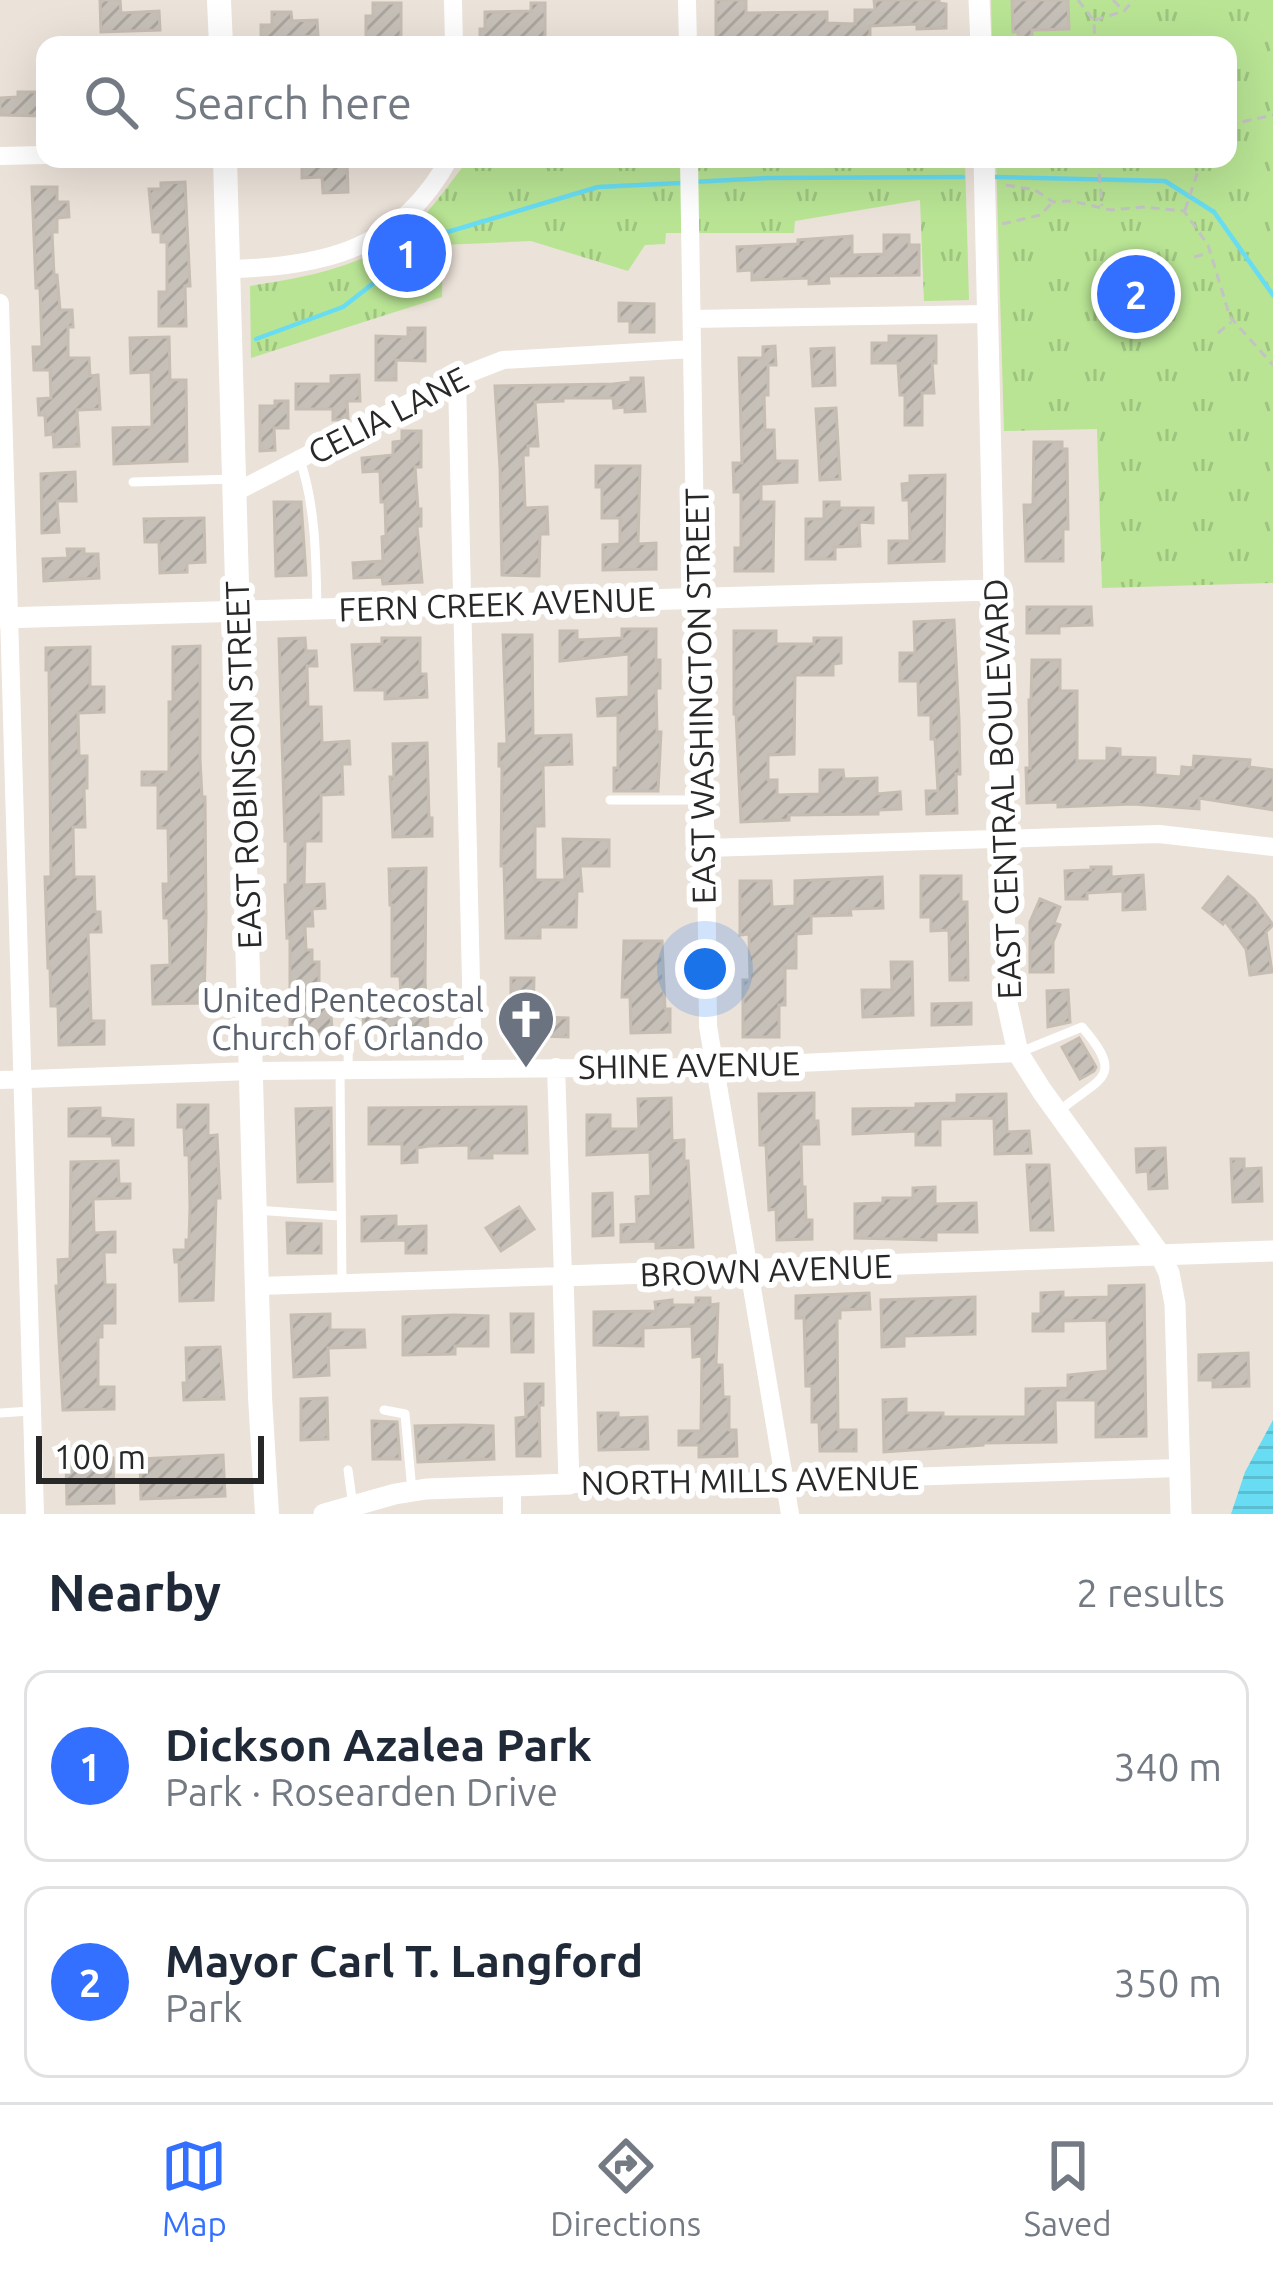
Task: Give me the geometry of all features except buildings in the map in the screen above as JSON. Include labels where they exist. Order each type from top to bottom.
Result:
[{"type":"main road","points":[[219,0],[221,36]]},
{"type":"main road","name":"EAST ROBINSON STREET","points":[[225,168],[267,1514]]},
{"type":"street","points":[[453,0],[454,36]]},
{"type":"street","points":[[687,0],[688,36]]},
{"type":"street","points":[[979,0],[981,36]]},
{"type":"street","points":[[0,156],[36,155]]},
{"type":"street","points":[[229,269],[278,268],[352,251],[401,219],[427,194],[443,168]]},
{"type":"street","name":"EAST WASHINGTON STREET","points":[[689,168],[708,1026],[790,1514]]},
{"type":"street","name":"EAST CENTRAL BOULEVARD","points":[[984,168],[1007,1004],[1018,1053],[1169,1273],[1175,1304],[1181,1514]]},
{"type":"street","points":[[0,303],[5,618],[35,1514]]},
{"type":"street","points":[[692,319],[988,314]]},
{"type":"street","name":"CELIA LANE","points":[[234,486],[300,459],[457,378],[502,360],[692,349]]},
{"type":"street","points":[[457,378],[473,1069]]},
{"type":"street","name":"FERN CREEK AVENUE","points":[[5,618],[994,590]]},
{"type":"street","points":[[706,848],[1159,834],[1273,848]]},
{"type":"street","name":"SHINE AVENUE","points":[[0,1080],[252,1071],[714,1067],[1018,1053]]},
{"type":"street","points":[[556,1067],[569,1484]]},
{"type":"street","name":"BROWN AVENUE","points":[[259,1286],[1273,1251]]},
{"type":"street","name":"NORTH MILLS AVENUE","points":[[323,1514],[412,1491],[1179,1468]]},
{"type":"street","points":[[512,1486],[512,1514]]},
{"type":"lane","points":[[300,459],[307,478],[316,555],[317,609]]},
{"type":"lane","points":[[133,482],[234,486]]},
{"type":"lane","points":[[610,800],[704,800]]},
{"type":"lane","points":[[342,1283],[340,1216],[349,1002]]},
{"type":"lane","points":[[1018,1053],[1082,1028],[1102,1050],[1106,1066],[1100,1083],[1058,1112]]},
{"type":"lane","points":[[256,1210],[340,1216]]},
{"type":"lane","points":[[384,1410],[405,1414],[412,1491]]},
{"type":"lane","points":[[0,1412],[32,1411]]},
{"type":"lane","points":[[348,1470],[353,1506]]},
{"type":"path","points":[[1078,0],[1094,21],[1095,36]]},
{"type":"path","points":[[1113,0],[1136,14]]},
{"type":"path","points":[[1094,21],[1126,9],[1134,0]]},
{"type":"path","points":[[1238,123],[1273,116]]},
{"type":"path","points":[[1099,168],[1102,208]]},
{"type":"path","points":[[1185,209],[1200,168]]},
{"type":"path","points":[[993,182],[1035,190],[1053,202],[1111,210],[1185,209]]},
{"type":"path","points":[[994,225],[1040,215],[1053,202]]},
{"type":"path","points":[[1185,209],[1210,252],[1232,320],[1273,365]]},
{"type":"path","points":[[1194,257],[1210,252]]},
{"type":"path","points":[[1218,333],[1232,320]]},
{"type":"green space","points":[[991,0],[1273,0],[1273,583],[1102,588],[1097,429],[1004,431],[996,168],[1237,168],[1237,36],[992,36]]},
{"type":"green space","points":[[462,168],[965,168],[969,300],[924,301],[920,200],[795,221],[794,233],[666,233],[665,244],[645,245],[628,271],[531,241],[443,245],[442,297],[251,358],[250,286],[333,269],[372,254],[425,215]]},
{"type":"water","points":[[1273,1420],[1273,1514],[1231,1514],[1245,1472]]},
{"type":"waterway","points":[[692,182],[963,177]]},
{"type":"waterway","points":[[995,177],[1165,181],[1214,212],[1273,295]]},
{"type":"waterway","points":[[256,339],[343,307],[434,236],[598,187],[681,183]]},
{"type":"place","name":"Dickson Azalea Park","points":[[407,253]]},
{"type":"place","name":"Mayor Carl T. Langford","points":[[1136,294]]},
{"type":"place","name":"United Pentecostal Church of Orlando","points":[[526,1070]]}]
